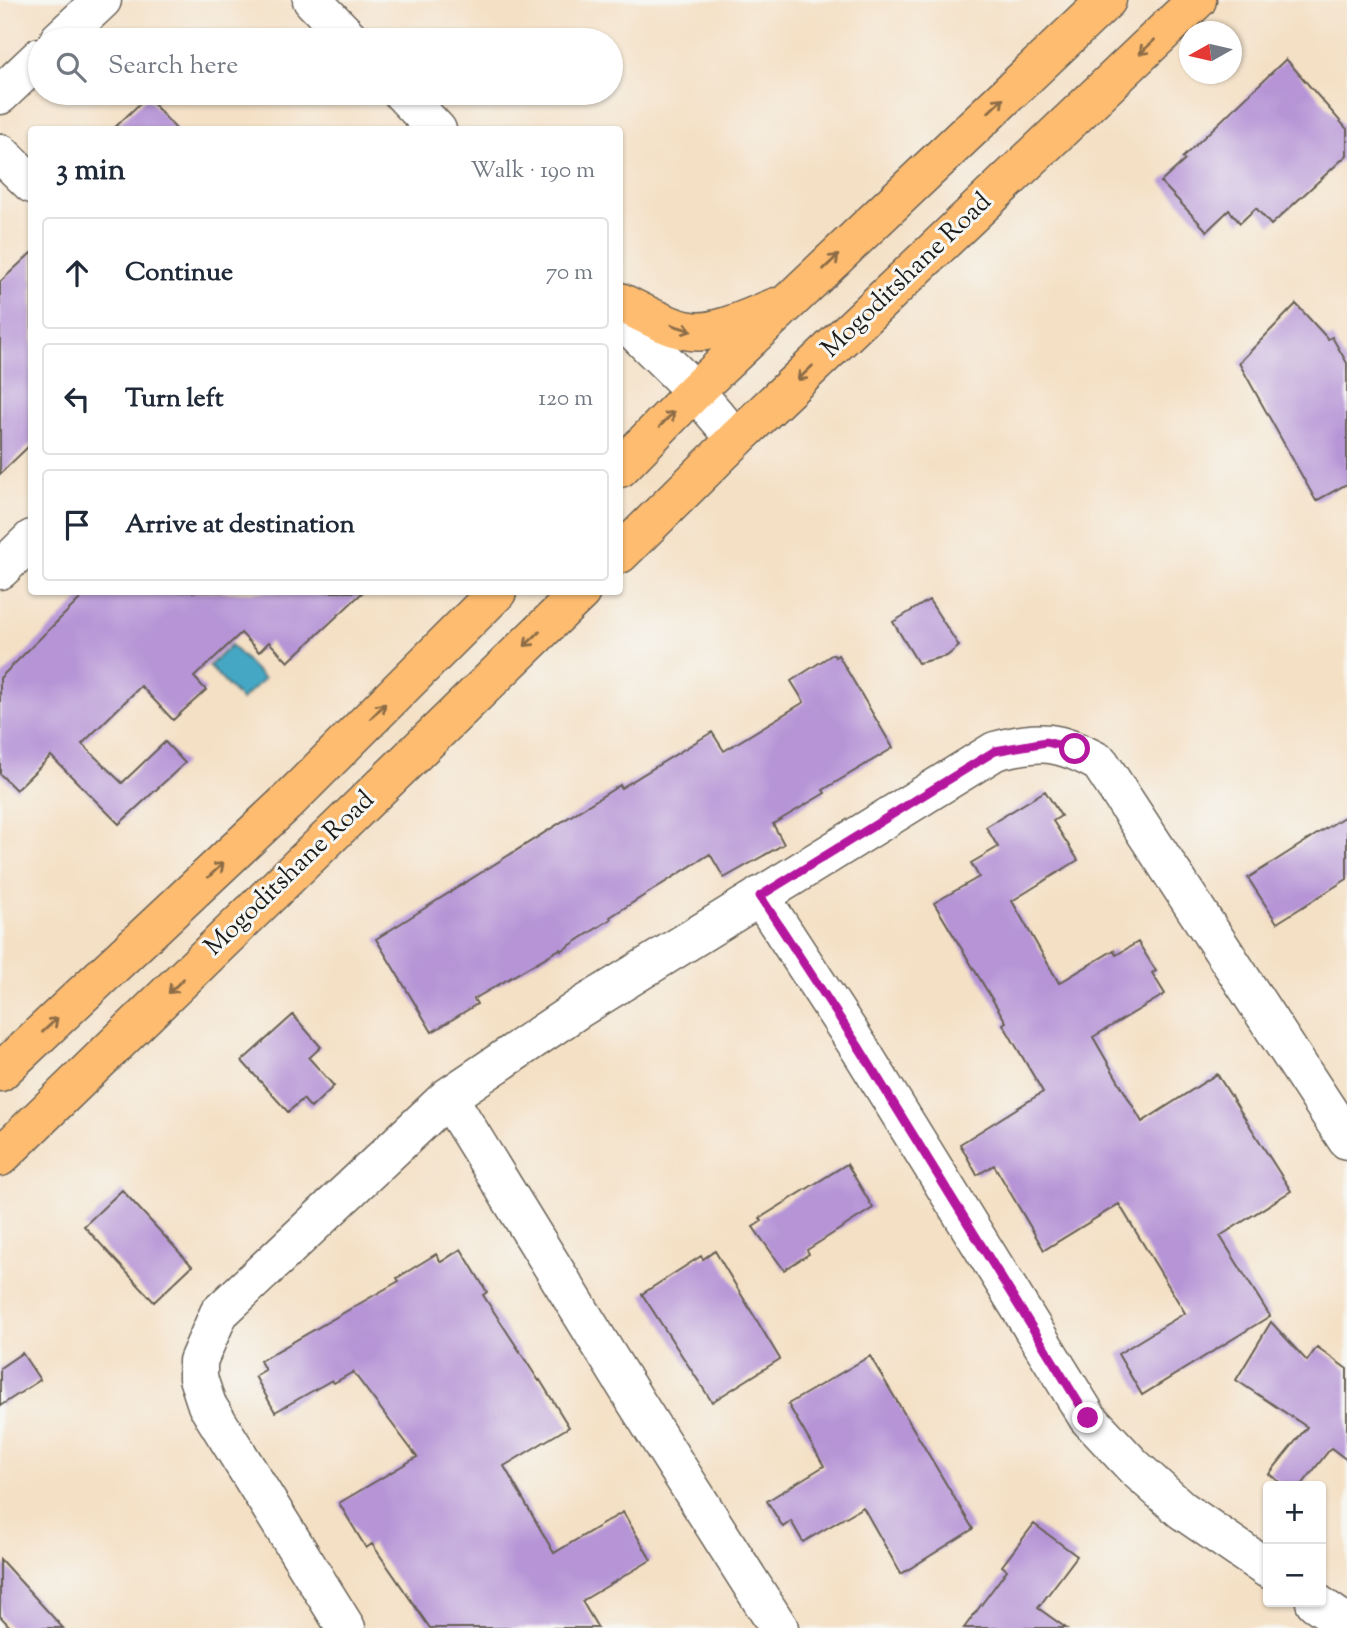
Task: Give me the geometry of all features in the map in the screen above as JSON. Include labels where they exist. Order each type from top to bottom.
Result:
[{"type":"main road","points":[[623,465],[695,391],[1107,0]]},
{"type":"main road","name":"Mogoditshane Road","points":[[623,551],[736,439],[1196,0]]},
{"type":"main road","points":[[623,303],[693,332],[707,331],[788,303]]},
{"type":"main road","name":"Mogoditshane Road","points":[[0,1072],[285,804],[494,595]]},
{"type":"main road","name":"Mogoditshane Road","points":[[0,1157],[578,595]]},
{"type":"street","points":[[72,28],[102,0]]},
{"type":"street","points":[[312,0],[339,28]]},
{"type":"street","points":[[0,95],[28,68]]},
{"type":"street","points":[[413,105],[433,126]]},
{"type":"street","points":[[0,153],[28,180]]},
{"type":"street","points":[[623,320],[695,391],[736,439]]},
{"type":"street","points":[[0,570],[28,543]]},
{"type":"street","points":[[346,1628],[207,1405],[198,1378],[198,1361],[219,1313],[448,1097],[580,1008],[995,751],[1046,742],[1075,749],[1100,763],[1347,1140]]},
{"type":"street","points":[[760,896],[860,1049],[1088,1418],[1133,1467],[1182,1510],[1263,1566]]},
{"type":"street","points":[[448,1097],[779,1628]]},
{"type":"street","points":[[1322,1607],[1347,1624]]},
{"type":"water","points":[[231,645],[264,679],[241,700],[209,666]]},
{"type":"building","points":[[1286,59],[1347,129],[1347,155],[1271,225],[1256,208],[1240,223],[1229,210],[1207,231],[1161,182],[1185,160],[1182,158]]},
{"type":"building","points":[[139,105],[154,105],[173,126],[116,126]]},
{"type":"building","points":[[28,256],[28,447],[0,474],[0,282]]},
{"type":"building","points":[[1296,304],[1328,339],[1332,337],[1347,363],[1347,484],[1316,501],[1239,363]]},
{"type":"building","points":[[84,595],[360,595],[288,662],[269,642],[259,652],[241,633],[194,677],[206,690],[173,720],[141,686],[82,744],[122,783],[165,742],[185,763],[119,824],[51,756],[16,790],[0,774],[0,678]]},
{"type":"building","points":[[929,600],[959,646],[947,656],[918,663],[893,622]]},
{"type":"building","points":[[833,654],[835,657],[838,655],[893,748],[773,824],[784,844],[724,878],[710,854],[561,951],[560,949],[474,999],[477,1004],[432,1032],[376,939],[620,785],[621,788],[712,732],[724,751],[804,702],[791,681]]},
{"type":"building","points":[[1045,791],[1061,816],[1053,821],[1078,860],[1012,901],[1059,983],[1114,950],[1116,955],[1138,942],[1156,971],[1152,973],[1165,994],[1093,1037],[1142,1122],[1217,1074],[1291,1191],[1220,1236],[1270,1316],[1142,1395],[1118,1354],[1185,1313],[1119,1204],[1044,1250],[994,1165],[977,1175],[960,1144],[1043,1092],[1003,1024],[1006,1022],[934,903],[979,877],[971,863],[998,847],[986,827]]},
{"type":"building","points":[[1347,815],[1347,879],[1277,923],[1248,878]]},
{"type":"building","points":[[293,1015],[321,1047],[309,1058],[334,1086],[311,1108],[303,1099],[288,1112],[242,1061]]},
{"type":"building","points":[[847,1164],[873,1208],[807,1250],[809,1254],[784,1270],[753,1227],[762,1221],[760,1218]]},
{"type":"building","points":[[122,1190],[192,1266],[154,1302],[84,1226]]},
{"type":"building","points":[[461,1249],[487,1292],[483,1295],[569,1427],[504,1466],[554,1553],[623,1512],[651,1560],[582,1601],[598,1628],[430,1628],[372,1544],[366,1548],[339,1503],[417,1457],[353,1372],[334,1383],[332,1380],[275,1412],[255,1376],[265,1370],[260,1361],[399,1281],[397,1278],[436,1254],[441,1262]]},
{"type":"building","points":[[715,1251],[780,1359],[712,1402],[642,1294],[701,1256],[703,1259]]},
{"type":"building","points":[[1271,1322],[1307,1361],[1317,1347],[1347,1369],[1347,1460],[1331,1448],[1305,1481],[1278,1481],[1269,1474],[1307,1427],[1236,1380]]},
{"type":"building","points":[[22,1353],[40,1380],[0,1406],[0,1368]]},
{"type":"building","points":[[870,1356],[973,1529],[901,1574],[863,1507],[803,1542],[791,1521],[783,1527],[767,1501],[824,1466],[788,1404]]},
{"type":"building","points":[[1034,1524],[1077,1556],[1038,1608],[1066,1628],[964,1628],[1007,1570],[1002,1566]]},
{"type":"building","points":[[0,1559],[63,1628],[11,1628],[0,1616]]},
{"type":"route","points":[[1075,749],[1046,742],[995,751],[760,896],[860,1049],[1088,1418]]}]
